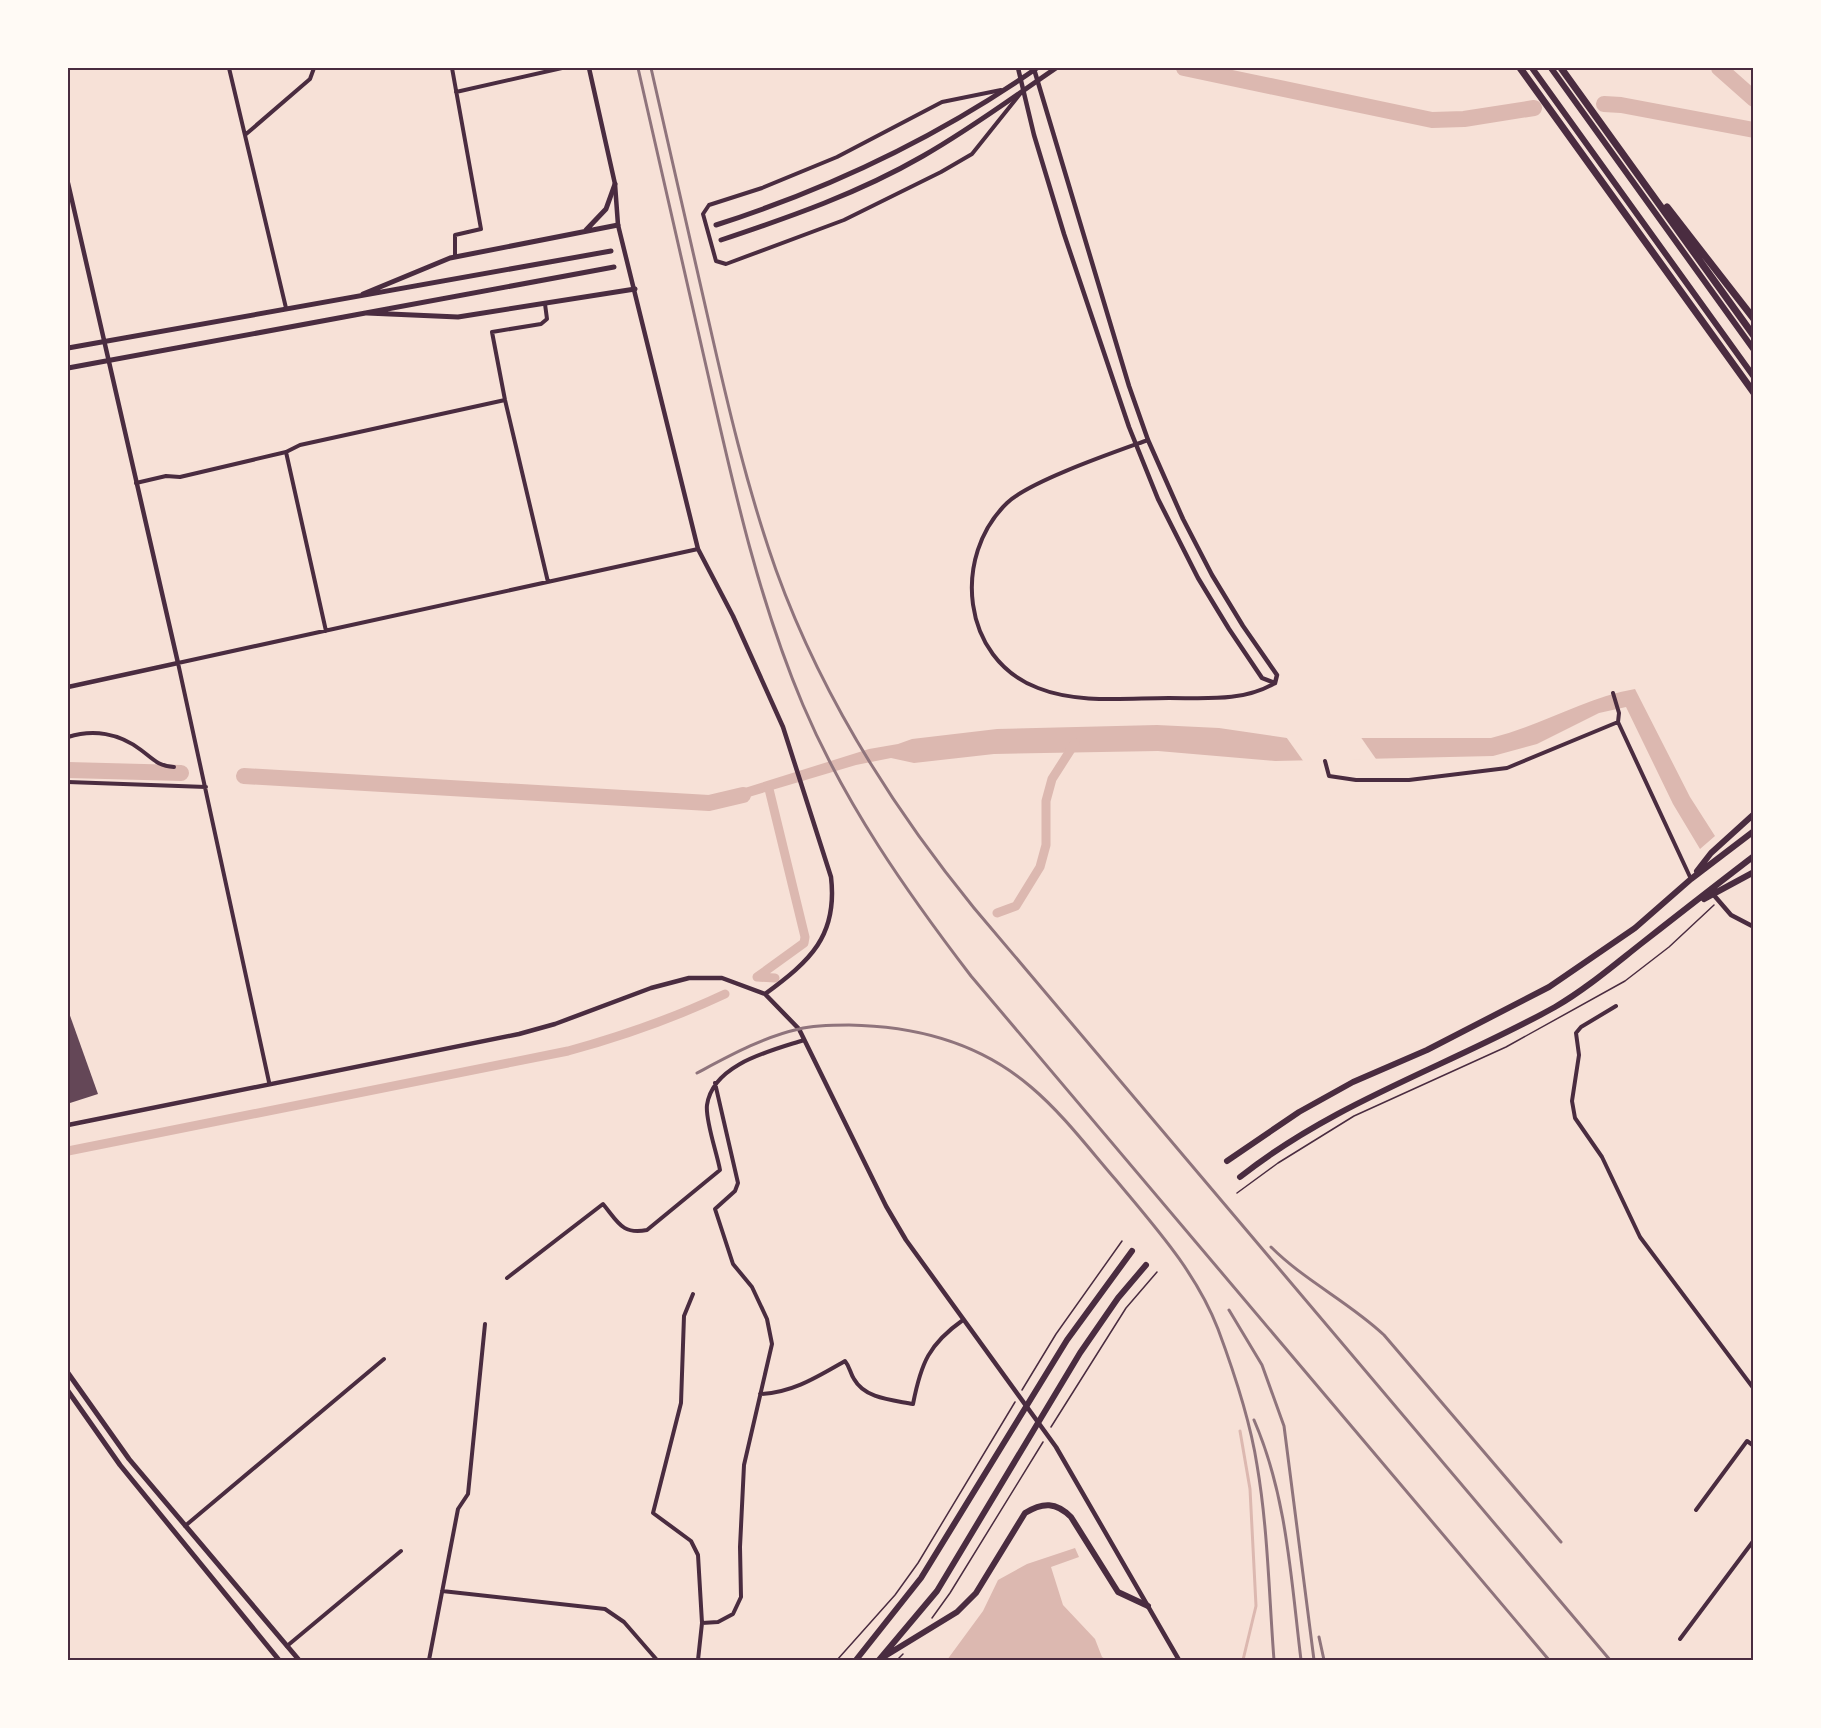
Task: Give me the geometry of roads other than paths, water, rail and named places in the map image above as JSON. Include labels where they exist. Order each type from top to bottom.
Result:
[{"type":"highway","points":[[1520,68],[1754,393]]},
{"type":"highway","points":[[1561,68],[1754,336]]},
{"type":"highway","points":[[1600,122],[1754,319]]},
{"type":"main road","points":[[716,225],[796,198],[877,162],[1005,90],[1035,68]]},
{"type":"main road","points":[[721,240],[810,209],[879,179],[959,134],[1056,68]]},
{"type":"main road","points":[[1532,68],[1754,377]]},
{"type":"main road","points":[[1551,68],[1754,350]]},
{"type":"main road","points":[[584,231],[606,209],[615,184]]},
{"type":"main road","points":[[354,298],[455,257],[618,225]]},
{"type":"main road","points":[[68,348],[611,250]]},
{"type":"main road","points":[[68,368],[356,312],[614,267]]},
{"type":"main road","points":[[356,312],[458,317],[635,290]]},
{"type":"main road","points":[[1691,879],[1711,853],[1754,814]]},
{"type":"main road","points":[[1227,1161],[1299,1112],[1353,1082],[1427,1050],[1549,987],[1635,928],[1691,879],[1754,831]]},
{"type":"main road","points":[[1240,1177],[1307,1130],[1353,1104],[1499,1038],[1558,1005],[1711,892],[1754,856]]},
{"type":"main road","points":[[1711,892],[1754,872]]},
{"type":"main road","points":[[855,1660],[921,1578],[1067,1340],[1132,1251]]},
{"type":"main road","points":[[879,1660],[937,1591],[1080,1353],[1118,1298],[1146,1264]]},
{"type":"main road","points":[[68,1373],[129,1459],[299,1660]]},
{"type":"main road","points":[[68,1391],[120,1465],[279,1660]]},
{"type":"main road","points":[[879,1660],[957,1612],[976,1593],[1025,1513],[1038,1505],[1062,1508],[1071,1517],[1118,1592],[1148,1606]]},
{"type":"street","points":[[229,68],[286,308]]},
{"type":"street","points":[[245,135],[310,79],[314,68]]},
{"type":"street","points":[[452,68],[481,229],[455,235],[455,257]]},
{"type":"street","points":[[456,92],[562,68]]},
{"type":"street","points":[[589,68],[615,184],[618,225],[698,549],[733,616],[796,761],[831,877],[834,898],[831,919],[822,939],[812,956],[765,994]]},
{"type":"street","points":[[1018,68],[1064,234],[1136,444],[1162,508],[1208,595],[1262,678],[1275,683]]},
{"type":"street","points":[[1035,68],[1122,364],[1148,440],[1197,548],[1232,609],[1277,675],[1275,683],[1259,692],[1229,698],[1060,695],[1022,680],[997,658],[984,639],[973,606],[971,577],[982,537],[994,518],[1009,501],[1030,488],[1148,440]]},
{"type":"street","points":[[1005,90],[942,102],[837,157],[762,188],[709,205],[703,214],[717,261],[726,264],[807,236],[878,205],[941,172],[972,154],[1023,91]]},
{"type":"street","points":[[68,183],[206,787],[269,1082]]},
{"type":"street","points":[[545,304],[547,319],[542,324],[492,332],[505,400],[548,582]]},
{"type":"street","points":[[136,483],[166,476],[180,477],[286,452],[300,445],[505,400]]},
{"type":"street","points":[[286,452],[326,631]]},
{"type":"street","points":[[68,687],[698,549]]},
{"type":"street","points":[[1613,693],[1619,713],[1618,722],[1691,879]]},
{"type":"street","points":[[1325,761],[1329,776],[1356,780],[1409,780],[1507,768],[1618,722]]},
{"type":"street","points":[[68,737],[91,732],[113,736],[140,749],[161,766],[174,767]]},
{"type":"street","points":[[68,782],[206,787]]},
{"type":"street","points":[[1711,892],[1731,915],[1754,927]]},
{"type":"street","points":[[68,1125],[269,1082],[519,1034],[555,1024],[651,988],[689,978],[722,978],[765,994],[799,1029],[885,1206],[906,1240],[1056,1447],[1179,1660]]},
{"type":"street","points":[[1616,1006],[1576,1033],[1579,1056],[1572,1101],[1575,1118],[1602,1157],[1640,1238],[1754,1389]]},
{"type":"street","points":[[507,1278],[603,1204],[626,1231],[634,1233],[647,1230],[720,1170],[707,1106],[715,1083],[739,1065],[804,1040]]},
{"type":"street","points":[[702,1623],[718,1622],[733,1614],[741,1597],[740,1546],[744,1464],[772,1344],[766,1319],[752,1287],[733,1264],[715,1209],[735,1191],[738,1183],[715,1083]]},
{"type":"street","points":[[693,1294],[684,1316],[681,1403],[653,1514],[691,1541],[698,1555],[702,1623],[698,1660]]},
{"type":"street","points":[[759,1394],[778,1393],[801,1386],[845,1361],[854,1380],[865,1390],[878,1397],[914,1404],[919,1371],[933,1345],[963,1320]]},
{"type":"street","points":[[429,1660],[458,1509],[468,1494],[485,1324]]},
{"type":"street","points":[[185,1526],[384,1359]]},
{"type":"street","points":[[1696,1510],[1747,1441],[1754,1446]]},
{"type":"street","points":[[1680,1639],[1754,1540]]},
{"type":"street","points":[[287,1646],[400,1551]]},
{"type":"street","points":[[442,1591],[605,1609],[624,1622],[657,1660]]},
{"type":"waterway","points":[[1184,68],[1432,120],[1464,119],[1534,108]]},
{"type":"waterway","points":[[1719,68],[1754,99]]},
{"type":"waterway","points":[[1604,104],[1621,105],[1754,130]]},
{"type":"waterway","points":[[997,913],[1016,906],[1040,867],[1046,845],[1046,801],[1052,779],[1075,743]]},
{"type":"waterway","points":[[68,770],[181,773]]},
{"type":"waterway","points":[[244,776],[709,803],[743,795]]},
{"type":"waterway","points":[[757,977],[804,943],[805,937],[769,789]]},
{"type":"waterway","points":[[757,977],[775,978]]},
{"type":"waterway","points":[[68,1151],[568,1051],[648,1026],[725,994]]},
{"type":"waterway","points":[[1240,1431],[1250,1489],[1256,1606],[1243,1660]]},
{"type":"railway","points":[[638,68],[728,462],[773,626],[803,705],[857,812],[900,879],[971,976],[1549,1660]]},
{"type":"railway","points":[[651,68],[738,445],[756,508],[794,616],[814,661],[861,748],[914,830],[974,908],[1610,1660]]},
{"type":"railway","points":[[697,1073],[746,1048],[786,1032],[824,1026],[874,1026],[922,1033],[968,1048],[1011,1072],[1054,1109],[1116,1180],[1173,1251],[1198,1288],[1218,1329],[1241,1396],[1257,1465],[1266,1538],[1274,1660]]},
{"type":"railway","points":[[1271,1247],[1384,1335],[1561,1542]]},
{"type":"railway","points":[[1229,1310],[1262,1365],[1284,1426],[1314,1660]]},
{"type":"railway","points":[[1254,1420],[1274,1478],[1281,1508],[1301,1660]]},
{"type":"railway","points":[[1319,1637],[1324,1660]]}]
